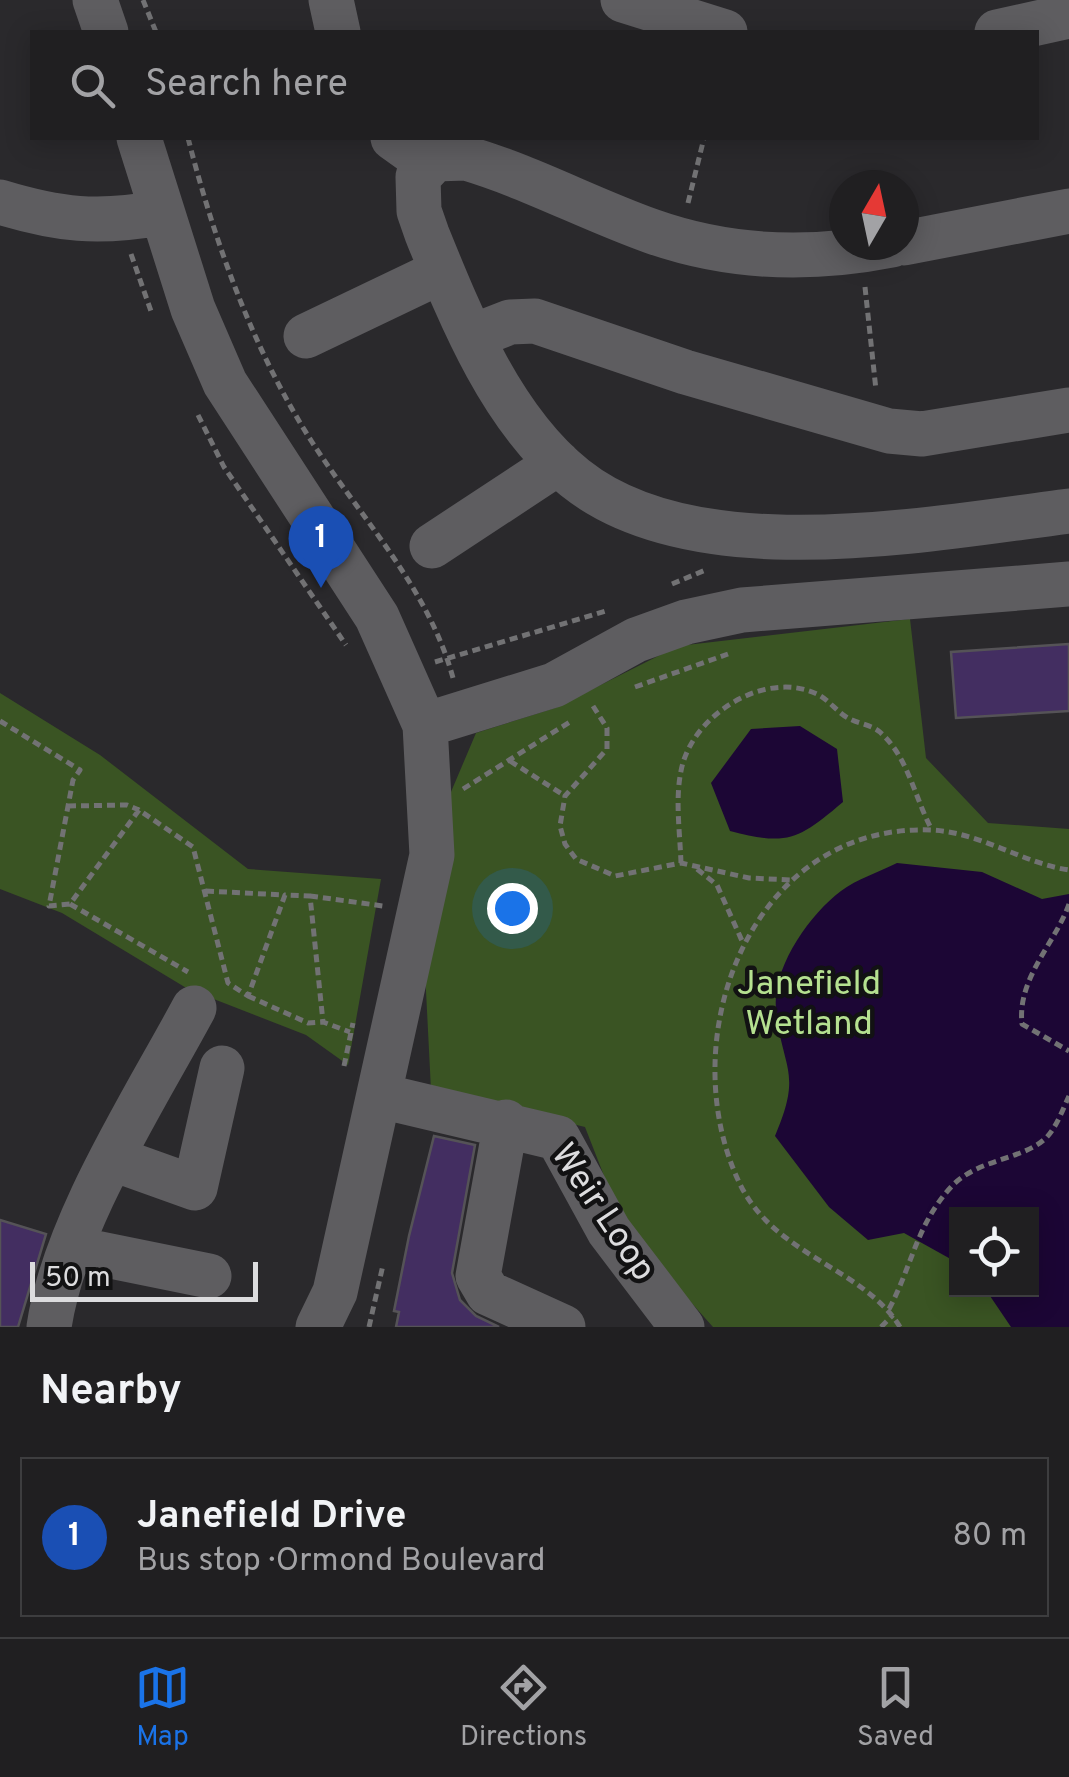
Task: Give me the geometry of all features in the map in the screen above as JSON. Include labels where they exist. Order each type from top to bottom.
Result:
[{"type":"street","points":[[94,0],[105,30]]},
{"type":"street","points":[[331,0],[338,30]]},
{"type":"street","points":[[623,0],[719,30]]},
{"type":"street","points":[[1007,30],[1069,16]]},
{"type":"street","points":[[139,140],[129,211],[193,309],[226,383],[377,616],[406,674],[444,719],[432,855],[330,1315]]},
{"type":"street","points":[[829,253],[790,257],[681,240],[466,158],[411,150],[418,177],[419,211],[442,271],[474,336],[508,400],[558,464],[576,480],[625,506],[694,527],[756,536],[847,536],[1069,511]]},
{"type":"street","points":[[0,202],[54,218],[129,211]]},
{"type":"street","points":[[919,239],[1069,211]]},
{"type":"street","points":[[306,336],[442,271]]},
{"type":"street","points":[[474,336],[510,322],[550,324],[658,363],[875,428],[922,434],[1069,410]]},
{"type":"street","points":[[432,546],[558,464]]},
{"type":"street","points":[[444,719],[554,685],[636,640],[686,622],[742,610],[1069,584]]},
{"type":"street","points":[[49,1327],[54,1290],[71,1248],[206,988]]},
{"type":"street","points":[[114,1159],[196,1188],[222,1068]]},
{"type":"street","name":"Weir Loop","points":[[381,1096],[506,1122],[558,1138],[609,1231],[682,1327]]},
{"type":"street","name":"Weir Loop","points":[[506,1122],[478,1276],[488,1293],[563,1327]]},
{"type":"street","points":[[71,1248],[209,1276]]},
{"type":"path","points":[[143,0],[155,30]]},
{"type":"path","points":[[189,140],[222,251],[264,357],[310,439],[408,580],[448,657],[444,719]]},
{"type":"path","points":[[681,240],[704,140]]},
{"type":"path","points":[[129,211],[154,318]]},
{"type":"path","points":[[875,260],[875,428]]},
{"type":"path","points":[[192,402],[224,467],[350,652]]},
{"type":"path","points":[[664,588],[716,566]]},
{"type":"path","points":[[406,674],[448,657],[574,623],[610,609]]},
{"type":"path","points":[[621,693],[673,670],[739,652]]},
{"type":"path","points":[[680,863],[681,768],[694,742],[707,720],[734,702],[781,689],[816,694],[848,718],[881,732],[905,766],[932,830]]},
{"type":"path","points":[[466,787],[607,700]]},
{"type":"path","points":[[593,706],[607,728],[607,748],[565,796],[560,826],[564,844],[576,860],[615,876],[680,863],[749,878],[792,880]]},
{"type":"path","points":[[0,721],[80,770],[73,780],[49,906],[70,904],[206,988],[248,996],[308,1023],[322,1022],[350,1032]]},
{"type":"path","points":[[510,761],[565,796]]},
{"type":"path","points":[[464,806],[465,769]]},
{"type":"path","points":[[68,806],[127,805],[193,847],[206,891],[206,988]]},
{"type":"path","points":[[70,904],[139,810]]},
{"type":"path","points":[[900,1327],[891,1312],[856,1283],[807,1256],[764,1216],[739,1184],[713,1093],[715,1024],[728,974],[744,944],[792,880],[849,844],[885,834],[932,830],[967,836],[1046,866],[1069,870]]},
{"type":"path","points":[[695,867],[717,885],[744,944]]},
{"type":"path","points":[[206,891],[310,896],[391,907]]},
{"type":"path","points":[[248,996],[285,895]]},
{"type":"path","points":[[310,896],[322,1022]]},
{"type":"path","points":[[1069,904],[1029,980],[1021,1010],[1022,1024],[1069,1052]]},
{"type":"path","points":[[343,1071],[356,1014]]},
{"type":"path","points":[[880,1327],[891,1312],[915,1238],[955,1183],[990,1160],[1022,1152],[1046,1138],[1069,1096]]},
{"type":"path","points":[[370,1327],[385,1252]]},
{"type":"green space","name":"Janefield Wetland","points":[[910,619],[926,758],[988,823],[1069,829],[1069,1327],[713,1327],[624,1227],[585,1127],[431,1090],[425,971],[448,799],[476,733],[555,708],[678,646]]},
{"type":"green space","points":[[0,693],[100,755],[248,869],[381,879],[348,1065],[306,1035],[188,989],[62,913],[0,889]]},
{"type":"shaded area","points":[[800,726],[837,749],[843,802],[815,825],[791,836],[766,838],[730,831],[711,783],[751,729]]},
{"type":"shaded area","points":[[897,863],[982,872],[1042,899],[1069,894],[1069,1327],[1011,1327],[991,1297],[1039,1297],[1039,1207],[949,1207],[949,1258],[904,1233],[868,1240],[829,1207],[775,1136],[789,1083],[776,1009],[780,977],[805,928],[829,901],[854,883]]},
{"type":"building","points":[[1069,644],[1069,711],[956,718],[951,652]]},
{"type":"building","points":[[434,1136],[475,1145],[452,1273],[460,1300],[476,1316],[499,1327],[396,1327],[399,1312],[394,1311]]},
{"type":"building","points":[[0,1220],[46,1234],[18,1327],[0,1327]]},
{"type":"place","name":"Janefield Drive","points":[[321,588]]}]
